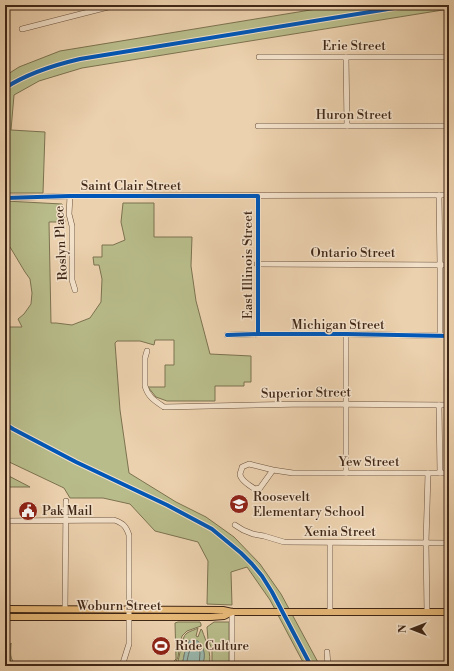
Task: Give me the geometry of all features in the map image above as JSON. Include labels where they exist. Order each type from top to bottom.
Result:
[{"type":"main road","name":"Woburn Street","points":[[5,609],[223,610],[232,612],[449,612]]},
{"type":"main road","name":"Woburn Street","points":[[5,617],[210,617],[224,616],[232,612]]},
{"type":"street","points":[[22,29],[116,5]]},
{"type":"street","name":"Erie Street","points":[[259,57],[449,57]]},
{"type":"street","points":[[346,57],[347,126]]},
{"type":"street","name":"Huron Street","points":[[258,126],[449,126]]},
{"type":"street","points":[[439,195],[440,336]]},
{"type":"street","name":"Saint Clair Street","points":[[5,198],[70,196],[449,195]]},
{"type":"street","name":"Roslyn Place","points":[[70,196],[69,214],[72,226],[72,280],[75,290]]},
{"type":"street","name":"East Illinois Street","points":[[258,196],[258,334]]},
{"type":"street","name":"Ontario Street","points":[[257,264],[449,264]]},
{"type":"street","name":"Michigan Street","points":[[227,336],[258,334],[449,336]]},
{"type":"street","points":[[346,334],[346,473]]},
{"type":"street","name":"Superior Street","points":[[147,351],[145,358],[146,391],[154,401],[164,407],[346,404],[449,405]]},
{"type":"street","points":[[439,405],[440,473]]},
{"type":"street","points":[[249,464],[273,470],[260,488],[255,489],[248,485],[241,477],[240,473],[242,467],[249,464]]},
{"type":"street","name":"Yew Street","points":[[273,470],[290,473],[449,473]]},
{"type":"street","points":[[427,612],[426,543],[428,473]]},
{"type":"street","points":[[65,609],[66,501]]},
{"type":"street","points":[[5,521],[114,520],[124,525],[129,535],[129,644],[122,666]]},
{"type":"street","name":"Xenia Street","points":[[235,525],[253,534],[284,542],[449,543]]},
{"type":"street","points":[[330,543],[330,612]]},
{"type":"street","points":[[232,612],[232,666]]},
{"type":"street","points":[[327,652],[328,666]]},
{"type":"green space","points":[[341,5],[449,5],[449,9],[82,68],[39,81],[14,95],[11,130],[45,132],[43,193],[5,193],[5,76],[19,67],[60,51]]},
{"type":"green space","points":[[5,201],[62,204],[65,222],[49,222],[51,323],[72,325],[90,318],[101,302],[102,279],[99,265],[94,265],[93,257],[102,257],[102,245],[113,245],[125,240],[121,222],[123,203],[154,203],[154,237],[192,237],[191,266],[196,301],[210,354],[251,356],[251,382],[244,382],[244,386],[215,386],[215,401],[167,401],[156,397],[148,387],[165,387],[165,365],[174,365],[174,340],[155,340],[154,345],[140,341],[117,341],[115,343],[120,410],[129,473],[176,502],[206,517],[234,537],[260,564],[281,594],[320,666],[305,666],[270,600],[247,567],[231,572],[232,605],[207,604],[208,561],[198,542],[155,531],[130,504],[103,498],[70,498],[64,488],[5,460],[5,327],[22,327],[18,319],[24,314],[31,304],[32,293],[30,279],[10,247],[5,242]]},
{"type":"green space","points":[[5,474],[30,487],[5,487]]},
{"type":"green space","points":[[200,622],[201,626],[187,631],[182,636],[178,657],[174,666],[155,666],[156,663],[173,662],[176,659],[175,623]]},
{"type":"green space","points":[[214,622],[229,622],[229,666],[212,666],[212,649],[208,640],[207,627]]},
{"type":"green space","points":[[198,628],[196,636],[198,637],[201,629],[210,657],[209,666],[202,666],[204,654],[200,643],[188,644],[182,666],[176,666],[185,635],[188,632]]},
{"type":"green space","points":[[11,643],[12,660],[14,662],[29,662],[29,666],[10,666]]},
{"type":"water","points":[[189,641],[198,641],[202,647],[204,659],[202,666],[182,666],[185,651]]},
{"type":"cycle path","points":[[5,88],[41,70],[80,59],[413,5]]},
{"type":"cycle path","points":[[5,198],[70,196],[258,196],[258,334]]},
{"type":"cycle path","points":[[227,335],[346,334],[449,336]]},
{"type":"cycle path","points":[[5,424],[76,462],[167,505],[212,529],[241,553],[262,576],[311,666]]},
{"type":"place","name":"Roosevelt Elementary School","points":[[239,504]]},
{"type":"place","name":"Pak Mail","points":[[28,511]]},
{"type":"place","name":"Ride Culture","points":[[161,646]]}]
